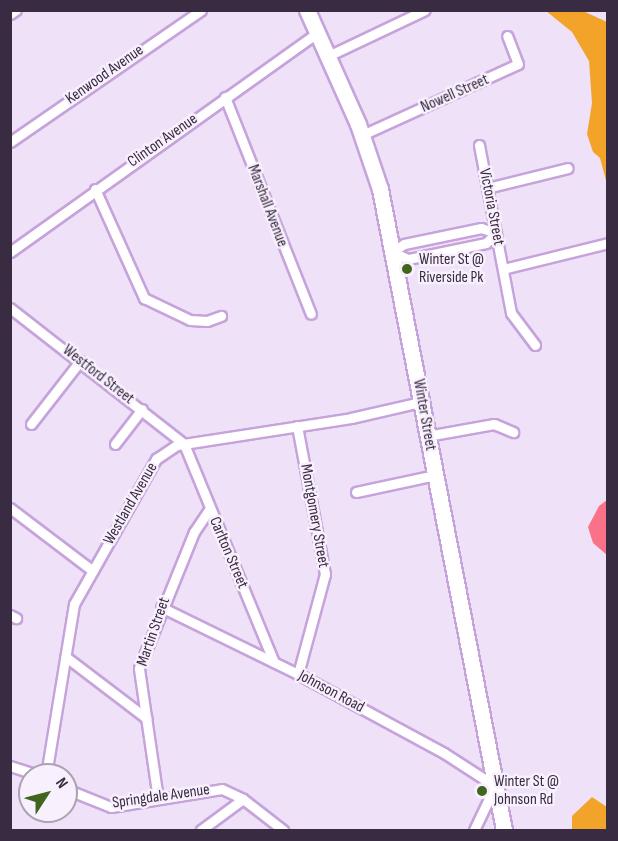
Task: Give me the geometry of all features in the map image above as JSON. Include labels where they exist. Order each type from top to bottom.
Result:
[{"type":"main road","name":"Winter Street","points":[[307,10],[362,135],[376,173],[504,831]]},
{"type":"street","points":[[10,14],[16,10]]},
{"type":"street","points":[[328,56],[425,10]]},
{"type":"street","name":"Kenwood Avenue","points":[[10,142],[193,12]]},
{"type":"street","name":"Clinton Avenue","points":[[10,252],[95,189],[318,32]]},
{"type":"street","name":"Nowell Street","points":[[362,135],[518,64],[507,36]]},
{"type":"street","name":"Marshall Avenue","points":[[225,97],[311,314]]},
{"type":"street","name":"Victoria Street","points":[[479,145],[511,313],[535,345]]},
{"type":"street","points":[[487,188],[568,168]]},
{"type":"street","points":[[95,189],[144,298],[190,320],[207,321],[221,316]]},
{"type":"street","points":[[481,228],[496,233],[486,243],[408,259],[392,252],[404,244],[481,228]]},
{"type":"street","points":[[503,269],[608,243]]},
{"type":"street","points":[[10,321],[14,310]]},
{"type":"street","name":"Westford Street","points":[[14,310],[184,444]]},
{"type":"street","points":[[31,424],[80,361]]},
{"type":"street","name":"Westland Avenue","points":[[48,763],[74,604],[151,465],[162,454],[184,444],[297,426],[421,402]]},
{"type":"street","points":[[115,444],[142,409]]},
{"type":"street","points":[[427,436],[494,424],[513,432]]},
{"type":"street","name":"Montgomery Street","points":[[297,426],[325,574],[298,674]]},
{"type":"street","name":"Carlton Street","points":[[184,444],[209,510],[274,662]]},
{"type":"street","points":[[356,492],[435,475]]},
{"type":"street","points":[[10,508],[93,571]]},
{"type":"street","name":"Martin Street","points":[[158,799],[139,668],[161,607],[194,532],[209,510]]},
{"type":"street","name":"Johnson Road","points":[[161,607],[298,674],[444,753],[495,786]]},
{"type":"street","points":[[66,657],[146,718]]},
{"type":"street","points":[[474,831],[495,786]]},
{"type":"street","name":"Springdale Avenue","points":[[78,794],[111,807],[222,789],[243,799],[283,831]]},
{"type":"street","points":[[201,831],[243,799]]},
{"type":"shaded area","points":[[546,11],[583,11],[607,22],[607,184],[600,158],[593,152],[587,134],[592,103],[589,61],[572,32]]},
{"type":"shaded area","points":[[607,500],[607,555],[593,543],[588,527],[599,506]]},
{"type":"shaded area","points":[[592,797],[607,807],[607,830],[572,830],[572,816]]},
{"type":"place","name":"Winter St @ Riverside Pk","points":[[407,269]]},
{"type":"place","name":"Winter St @ Johnson Rd","points":[[482,791]]}]
